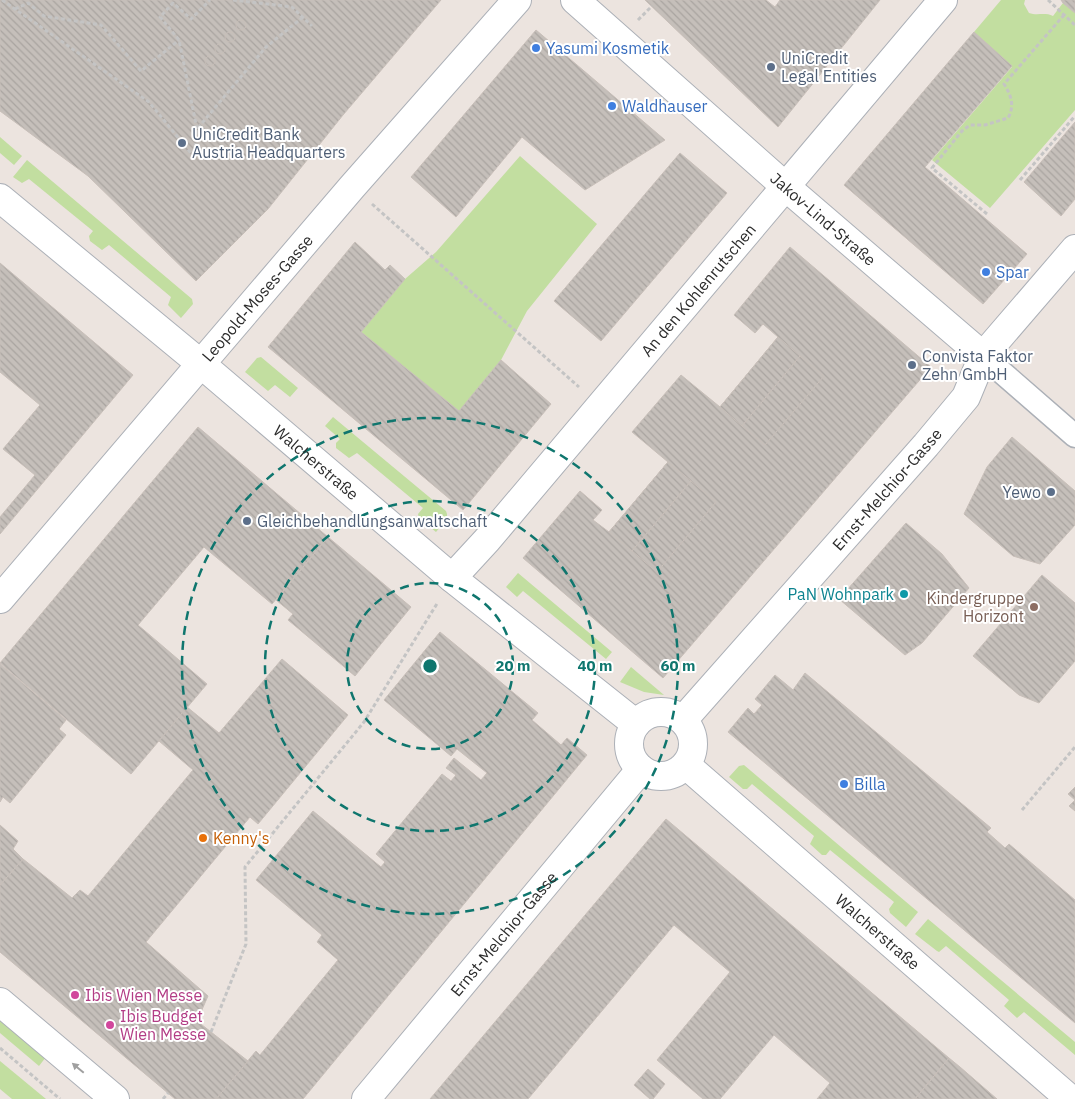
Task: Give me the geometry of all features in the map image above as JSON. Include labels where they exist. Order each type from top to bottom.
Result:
[{"type":"street","name":"Leopold-Moses-Gasse","points":[[0,599],[352,186],[517,0]]},
{"type":"street","name":"Jakov-Lind-Straße","points":[[575,0],[786,187],[1075,436]]},
{"type":"street","name":"An den Kohlenrutschen","points":[[452,578],[487,540],[943,0]]},
{"type":"street","name":"Walcherstraße","points":[[0,198],[201,364],[452,578],[636,724]]},
{"type":"street","name":"Ernst-Melchior-Gasse","points":[[683,720],[926,445],[966,397],[983,356],[1075,249]]},
{"type":"street","points":[[659,712],[672,713],[683,720],[690,730],[694,742],[692,754],[686,765],[676,772],[664,776],[652,774],[641,768],[633,759],[630,747],[630,735],[636,724],[646,716],[659,712]]},
{"type":"street","name":"Walcherstraße","points":[[686,765],[1070,1099]]},
{"type":"street","name":"Ernst-Melchior-Gasse","points":[[366,1099],[641,768]]},
{"type":"street","points":[[0,1002],[115,1099]]},
{"type":"path","points":[[2,0],[149,102],[194,157],[197,129],[179,40],[160,17],[173,3],[191,18],[210,0]]},
{"type":"path","points":[[233,0],[292,7],[312,26]]},
{"type":"path","points":[[1048,0],[1075,25]]},
{"type":"path","points":[[15,9],[28,3],[44,16],[101,25],[141,71],[179,40]]},
{"type":"path","points":[[987,214],[932,168],[962,131],[970,125],[993,123],[1008,118],[1012,112],[1012,103],[1004,84],[1064,15]]},
{"type":"path","points":[[197,129],[266,47],[303,17]]},
{"type":"path","points":[[1020,180],[1075,116]]},
{"type":"path","points":[[352,186],[600,406]]},
{"type":"path","points":[[211,1032],[246,944],[246,867],[364,722],[452,578]]},
{"type":"path","points":[[1022,810],[1075,747]]},
{"type":"path","points":[[0,1048],[60,1099]]},
{"type":"path","points":[[163,1099],[168,1093]]},
{"type":"green space","points":[[1001,0],[1025,0],[1024,4],[1029,13],[1032,14],[1053,16],[1063,3],[1075,13],[1075,110],[990,208],[932,160],[1012,67],[974,32]]},
{"type":"green space","points":[[0,137],[22,156],[14,165],[0,153]]},
{"type":"green space","points":[[520,156],[597,224],[527,311],[501,360],[459,411],[361,332],[405,279],[436,252]]},
{"type":"green space","points":[[27,160],[192,299],[193,304],[181,318],[168,305],[171,297],[109,245],[102,250],[90,241],[89,236],[93,231],[29,179],[22,183],[13,177]]},
{"type":"green space","points":[[261,357],[298,388],[290,397],[275,385],[268,391],[245,372],[257,358]]},
{"type":"green space","points":[[333,417],[446,511],[447,519],[436,532],[419,518],[418,514],[423,508],[357,453],[349,458],[336,448],[336,443],[340,439],[325,426]]},
{"type":"green space","points":[[518,573],[612,652],[606,659],[523,591],[517,597],[506,587]]},
{"type":"green space","points":[[631,667],[664,695],[644,692],[620,682]]},
{"type":"green space","points":[[744,765],[918,912],[906,927],[890,913],[889,909],[894,902],[830,850],[826,855],[822,855],[810,844],[814,836],[752,784],[747,789],[743,789],[729,777],[739,766]]},
{"type":"green space","points":[[928,919],[1075,1042],[1075,1055],[1024,1012],[1017,1018],[1004,1006],[1009,1000],[946,946],[939,952],[915,934]]},
{"type":"green space","points":[[0,1011],[49,1053],[39,1066],[0,1033]]},
{"type":"green space","points":[[0,1061],[46,1099],[12,1099],[0,1089]]},
{"type":"building","name":"UniCredit Bank Austria Headquarters","points":[[0,0],[441,0],[343,115],[268,209],[196,281],[88,176],[0,111]]},
{"type":"building","name":"UniCredit Legal Entities","points":[[645,0],[766,0],[775,7],[780,0],[880,0],[778,127]]},
{"type":"building","points":[[1061,0],[1075,0],[1075,13],[1063,3]]},
{"type":"building","points":[[239,20],[243,20],[246,25],[245,29],[239,30],[236,27],[236,23]]},
{"type":"building","points":[[536,30],[665,140],[585,190],[522,137],[456,217],[411,177]]},
{"type":"building","points":[[228,32],[232,32],[235,37],[234,41],[228,42],[225,39],[225,35]]},
{"type":"building","points":[[974,32],[1012,66],[925,167],[1027,254],[983,304],[844,185]]},
{"type":"building","points":[[218,44],[222,44],[225,49],[224,53],[218,54],[215,51],[215,47]]},
{"type":"building","points":[[208,56],[212,56],[215,61],[214,65],[208,66],[205,63],[205,59]]},
{"type":"building","points":[[1075,122],[1075,199],[1061,216],[1024,182]]},
{"type":"building","points":[[680,153],[727,193],[601,341],[554,301]]},
{"type":"building","points":[[355,242],[385,270],[390,265],[405,279],[361,332],[459,411],[501,360],[551,404],[463,510],[268,347]]},
{"type":"building","points":[[790,247],[931,367],[663,678],[523,558],[580,491],[602,510],[593,520],[609,532],[668,462],[632,432],[681,375],[720,407],[778,337],[763,324],[755,333],[734,315]]},
{"type":"building","points":[[0,263],[133,375],[0,534],[0,517],[35,475],[3,449],[40,405],[0,372]]},
{"type":"building","points":[[778,337],[800,356],[742,426],[720,407]]},
{"type":"building","points":[[800,356],[824,376],[765,445],[742,426]]},
{"type":"building","points":[[198,427],[328,537],[272,604],[204,547],[138,625],[207,684],[131,774],[0,663]]},
{"type":"building","points":[[1012,437],[1075,491],[1075,525],[1040,564],[1013,556],[964,514],[987,467]]},
{"type":"building","points":[[668,462],[691,481],[632,551],[609,532]]},
{"type":"building","points":[[691,481],[716,502],[657,572],[632,551]]},
{"type":"building","name":"PaN Wohnpark","points":[[906,523],[942,554],[969,588],[922,643],[905,655],[839,599]]},
{"type":"building","points":[[328,537],[411,607],[355,676],[288,620],[293,614],[276,600]]},
{"type":"building","points":[[1042,575],[1075,603],[1075,661],[1039,703],[1019,695],[973,656]]},
{"type":"building","points":[[440,632],[538,713],[532,720],[561,745],[567,738],[587,755],[303,1099],[216,1099],[256,1051],[260,1055],[338,960],[317,942],[322,935],[256,880],[313,811],[381,867],[385,862],[376,854],[442,774],[451,781],[456,775],[446,768],[454,758],[481,780],[487,773],[457,749],[451,756],[384,700]]},
{"type":"building","points":[[282,659],[348,715],[258,824],[250,817],[146,942],[208,996],[197,1021],[248,1061],[216,1099],[175,1099],[0,952],[0,885],[23,859],[72,898],[80,890],[88,896],[193,770],[159,741],[187,707],[219,733]]},
{"type":"building","points":[[0,664],[66,720],[59,729],[66,735],[10,803],[3,797],[0,802]]},
{"type":"building","points":[[805,673],[991,828],[987,832],[1005,848],[1009,844],[1075,900],[1075,1023],[728,732],[748,708],[754,714],[762,705],[755,699],[775,675],[793,690]]},
{"type":"building","points":[[1075,787],[1075,800],[1068,794]]},
{"type":"building","points":[[1075,800],[1075,811],[1069,806]]},
{"type":"building","points":[[666,819],[949,1058],[915,1099],[817,1099],[830,1083],[774,1035],[720,1099],[703,1099],[657,1060],[730,972],[674,925],[528,1099],[430,1099]]},
{"type":"building","points":[[0,825],[18,841],[13,849],[23,859],[0,885]]},
{"type":"building","points":[[949,1058],[960,1067],[997,1099],[915,1099]]},
{"type":"building","points":[[648,1069],[665,1084],[653,1099],[650,1099],[634,1085]]},
{"type":"place","name":"Yasumi Kosmetik","points":[[536,48]]},
{"type":"place","name":"UniCredit Legal Entities","points":[[771,67]]},
{"type":"place","name":"Waldhauser","points":[[612,106]]},
{"type":"place","name":"UniCredit Bank Austria Headquarters","points":[[182,143]]},
{"type":"place","name":"Spar","points":[[986,272]]},
{"type":"place","name":"Convista Faktor Zehn GmbH","points":[[912,365]]},
{"type":"place","name":"Yewo","points":[[1051,492]]},
{"type":"place","name":"Gleichbehandlungsanwaltschaft","points":[[247,521]]},
{"type":"place","name":"PaN Wohnpark","points":[[904,594]]},
{"type":"place","name":"Kindergruppe Horizont","points":[[1034,607]]},
{"type":"place","name":"Billa","points":[[844,784]]},
{"type":"place","name":"Kenny's","points":[[203,838]]},
{"type":"place","name":"Ibis Wien Messe","points":[[75,995]]},
{"type":"place","name":"Ibis Budget Wien Messe","points":[[110,1025]]}]
